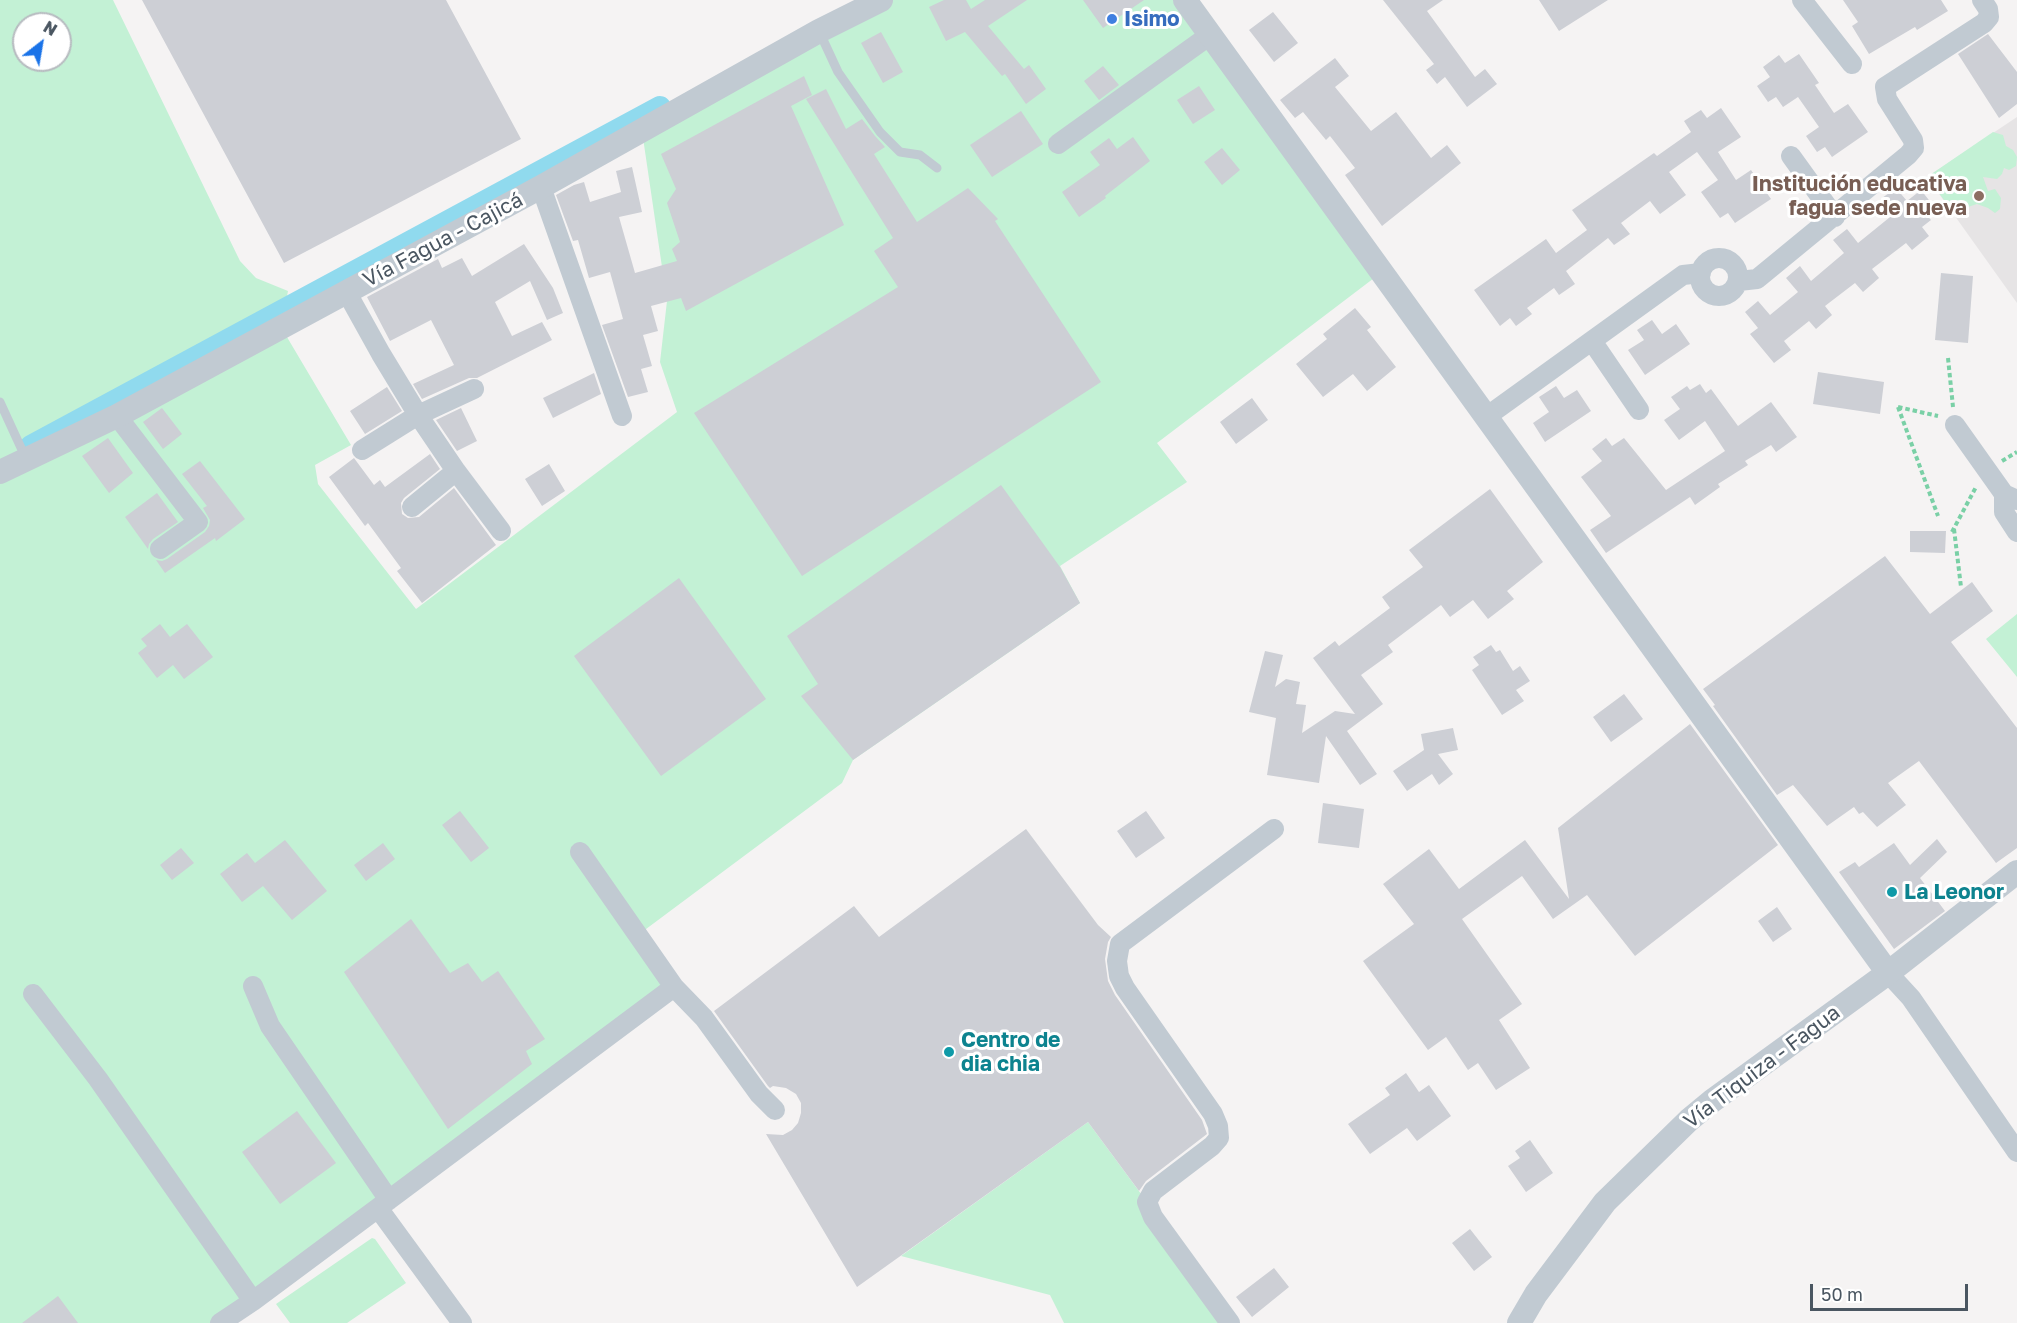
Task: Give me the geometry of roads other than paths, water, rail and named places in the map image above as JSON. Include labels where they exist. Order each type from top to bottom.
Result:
[{"type":"street","name":"Vía Fagua - Cajicá","points":[[0,472],[117,416],[881,0]]},
{"type":"street","points":[[1185,0],[1888,973],[1911,998],[2017,1152]]},
{"type":"street","points":[[1802,0],[1852,64]]},
{"type":"street","points":[[1486,417],[1683,274],[1701,273],[1708,261],[1720,258],[1732,262],[1739,274],[1738,281],[1757,279],[1835,217],[1914,148],[1913,140],[1887,99],[1885,87],[1984,23],[1989,17],[1988,9],[1982,0]]},
{"type":"street","points":[[1058,144],[1210,35]]},
{"type":"street","points":[[1791,156],[1835,217]]},
{"type":"street","points":[[541,187],[622,416]]},
{"type":"street","points":[[346,291],[418,416],[501,531]]},
{"type":"street","points":[[1592,340],[1640,410]]},
{"type":"street","points":[[362,450],[418,416],[474,389]]},
{"type":"street","points":[[117,416],[198,522],[160,549]]},
{"type":"street","points":[[1954,422],[1988,472],[2010,497],[2004,512],[2017,532]]},
{"type":"street","points":[[412,507],[456,471]]},
{"type":"street","points":[[1230,1323],[1153,1217],[1147,1202],[1153,1191],[1212,1146],[1219,1138],[1218,1126],[1213,1114],[1125,988],[1119,976],[1117,961],[1120,944],[1274,829]]},
{"type":"street","points":[[580,852],[674,987],[704,1018],[759,1094],[776,1110]]},
{"type":"street","name":"Vía Tiquiza - Fagua","points":[[1519,1323],[1536,1294],[1605,1202],[1689,1120],[2015,878]]},
{"type":"street","points":[[253,986],[270,1026],[462,1323]]},
{"type":"street","points":[[220,1323],[253,1301],[674,987]]},
{"type":"street","points":[[33,994],[98,1079],[253,1301]]},
{"type":"lane","points":[[819,32],[838,72],[880,132],[900,152],[920,155],[937,168]]},
{"type":"lane","points":[[0,402],[24,459]]},
{"type":"waterway","points":[[31,446],[660,107]]},
{"type":"place","name":"Isimo","points":[[1112,19]]},
{"type":"place","name":"Institución educativa fagua sede nueva","points":[[1979,196]]},
{"type":"place","name":"La Leonor","points":[[1892,892]]},
{"type":"place","name":"Centro de dia chia","points":[[949,1052]]}]
